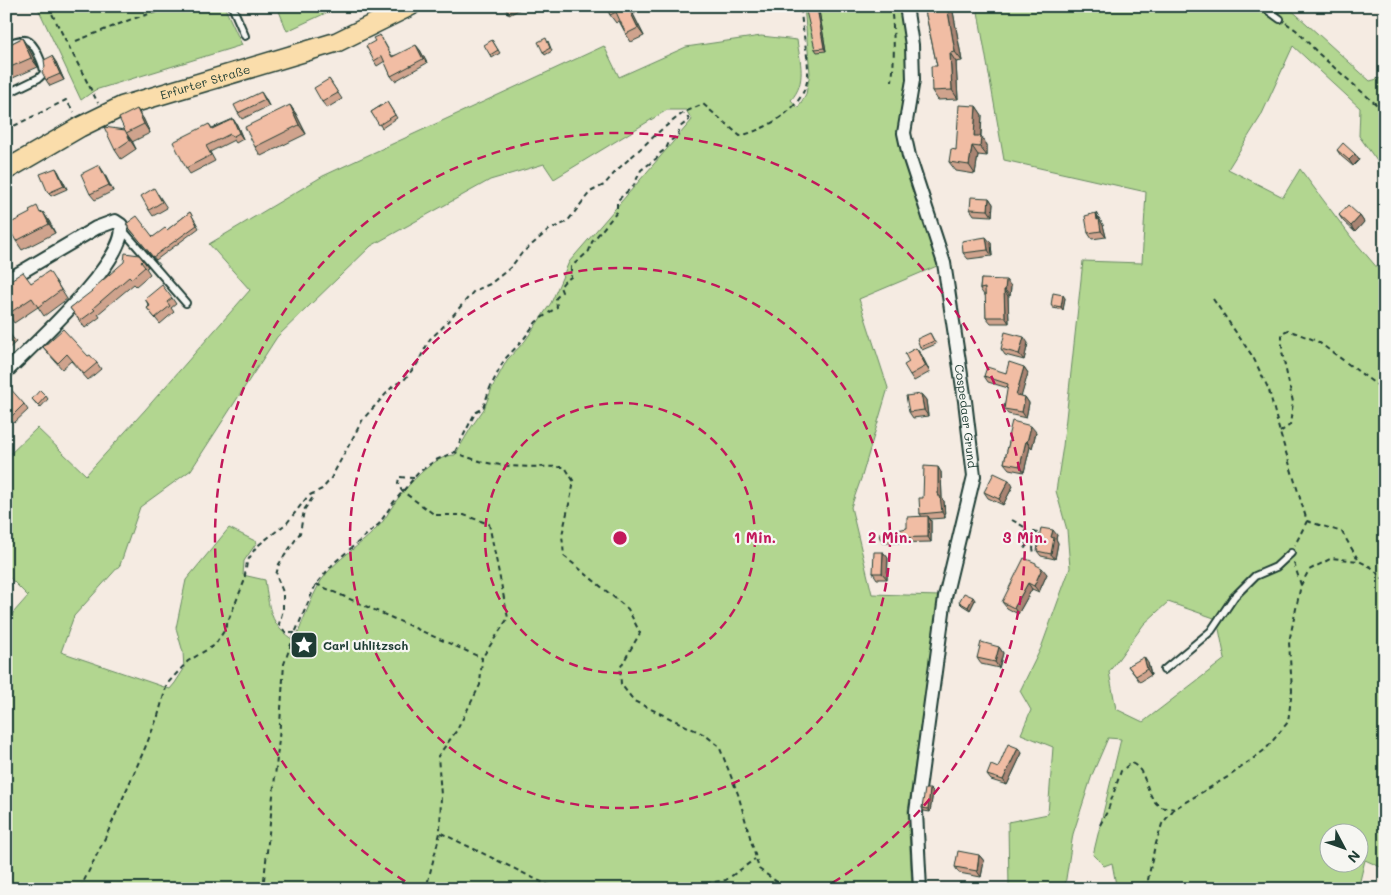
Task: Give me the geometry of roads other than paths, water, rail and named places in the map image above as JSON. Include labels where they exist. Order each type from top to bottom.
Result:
[{"type":"main road","name":"Erfurter Straße","points":[[6,170],[80,127],[114,110],[150,97],[337,42],[410,6]]},
{"type":"street","name":"Cospedaer Grund","points":[[906,6],[912,45],[913,80],[904,133],[909,156],[944,263],[965,401],[974,476],[945,597],[916,812],[920,889]]},
{"type":"street","points":[[6,281],[96,228],[110,222],[118,222],[122,229],[116,248],[95,280],[6,372]]},
{"type":"lane","points":[[232,6],[245,36]]},
{"type":"lane","points":[[1265,6],[1280,19]]},
{"type":"lane","points":[[6,44],[22,39],[29,40],[33,44],[44,68],[44,73],[39,78],[6,94]]},
{"type":"lane","points":[[122,229],[186,303]]},
{"type":"lane","points":[[1164,670],[1211,631],[1234,597],[1255,576],[1276,567],[1291,553]]},
{"type":"place","name":"Carl Uhlitzsch","points":[[304,645]]}]
